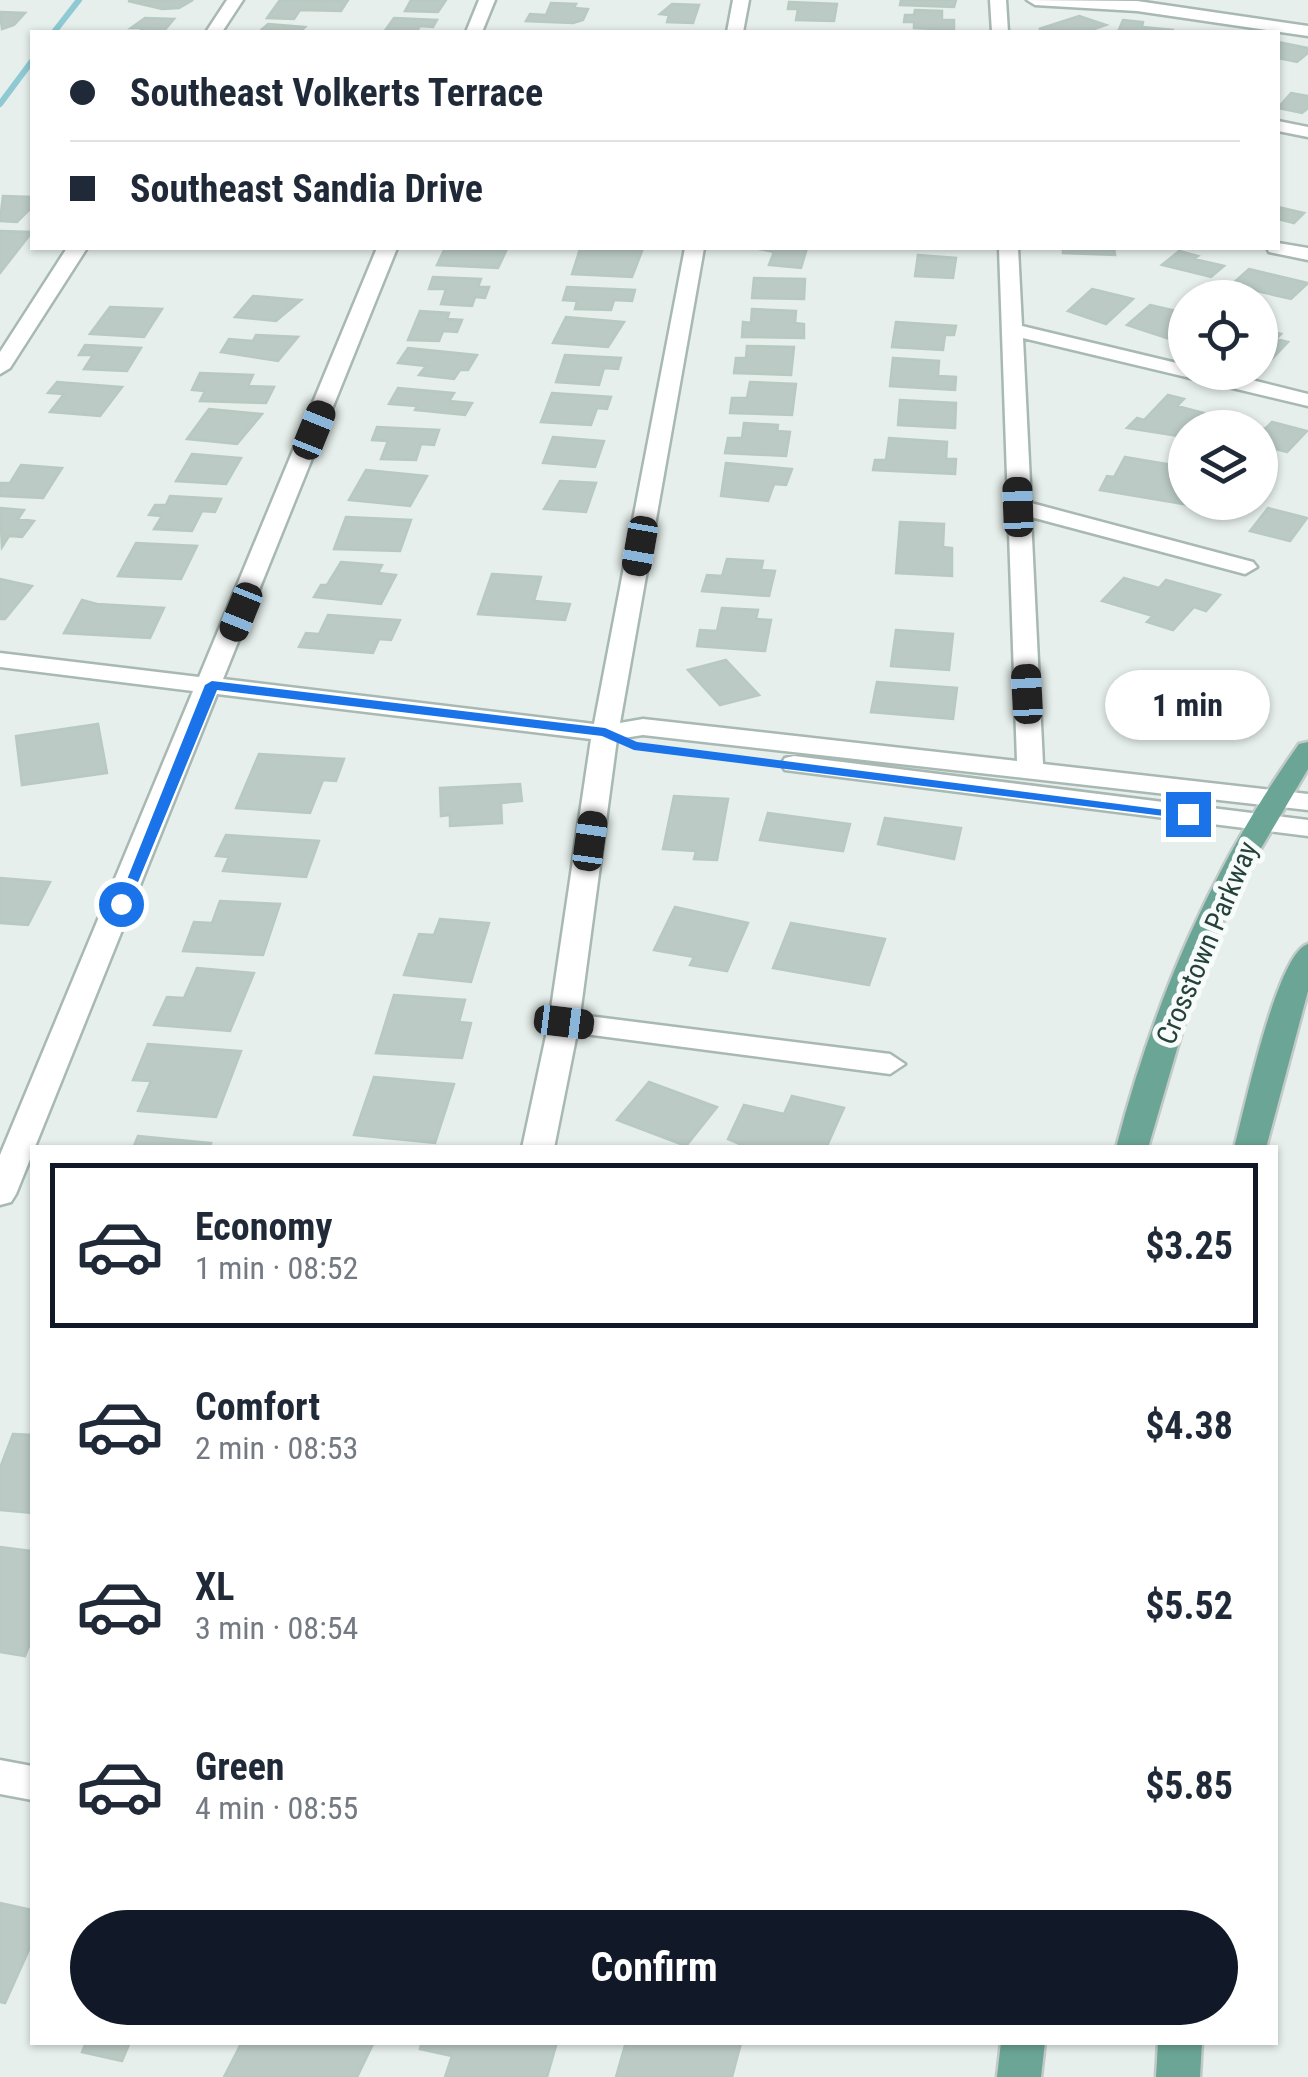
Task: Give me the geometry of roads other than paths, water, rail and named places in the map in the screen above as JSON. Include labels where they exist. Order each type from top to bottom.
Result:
[{"type":"main road","name":"Crosstown Parkway","points":[[1133,1145],[1181,991],[1267,811],[1308,750]]},
{"type":"main road","points":[[1251,1145],[1290,1002],[1308,954]]},
{"type":"main road","points":[[1019,2077],[1022,2045]]},
{"type":"main road","points":[[1178,2077],[1180,2045]]},
{"type":"street","points":[[215,30],[235,0]]},
{"type":"street","points":[[475,30],[487,0]]},
{"type":"street","points":[[735,30],[741,0]]},
{"type":"street","points":[[998,0],[1000,30]]},
{"type":"street","points":[[1035,0],[1136,6],[1308,30]]},
{"type":"street","points":[[1280,126],[1308,132]]},
{"type":"street","points":[[1280,249],[1308,254]]},
{"type":"street","points":[[0,368],[76,250]]},
{"type":"street","points":[[0,1194],[387,250]]},
{"type":"street","points":[[539,1145],[564,1022],[605,732],[695,250]]},
{"type":"street","points":[[1009,250],[1030,768]]},
{"type":"street","points":[[1011,329],[1168,367]]},
{"type":"street","points":[[1265,390],[1308,400]]},
{"type":"street","points":[[1018,507],[1245,567]]},
{"type":"street","points":[[0,660],[605,732],[643,727],[1030,768],[1267,811],[1308,828]]},
{"type":"street","points":[[605,732],[634,746],[1267,811],[1308,802]]},
{"type":"street","points":[[564,1022],[890,1064]]},
{"type":"street","points":[[0,1777],[30,1783]]},
{"type":"waterway","points":[[56,30],[79,0]]},
{"type":"waterway","points":[[0,104],[30,64]]}]
